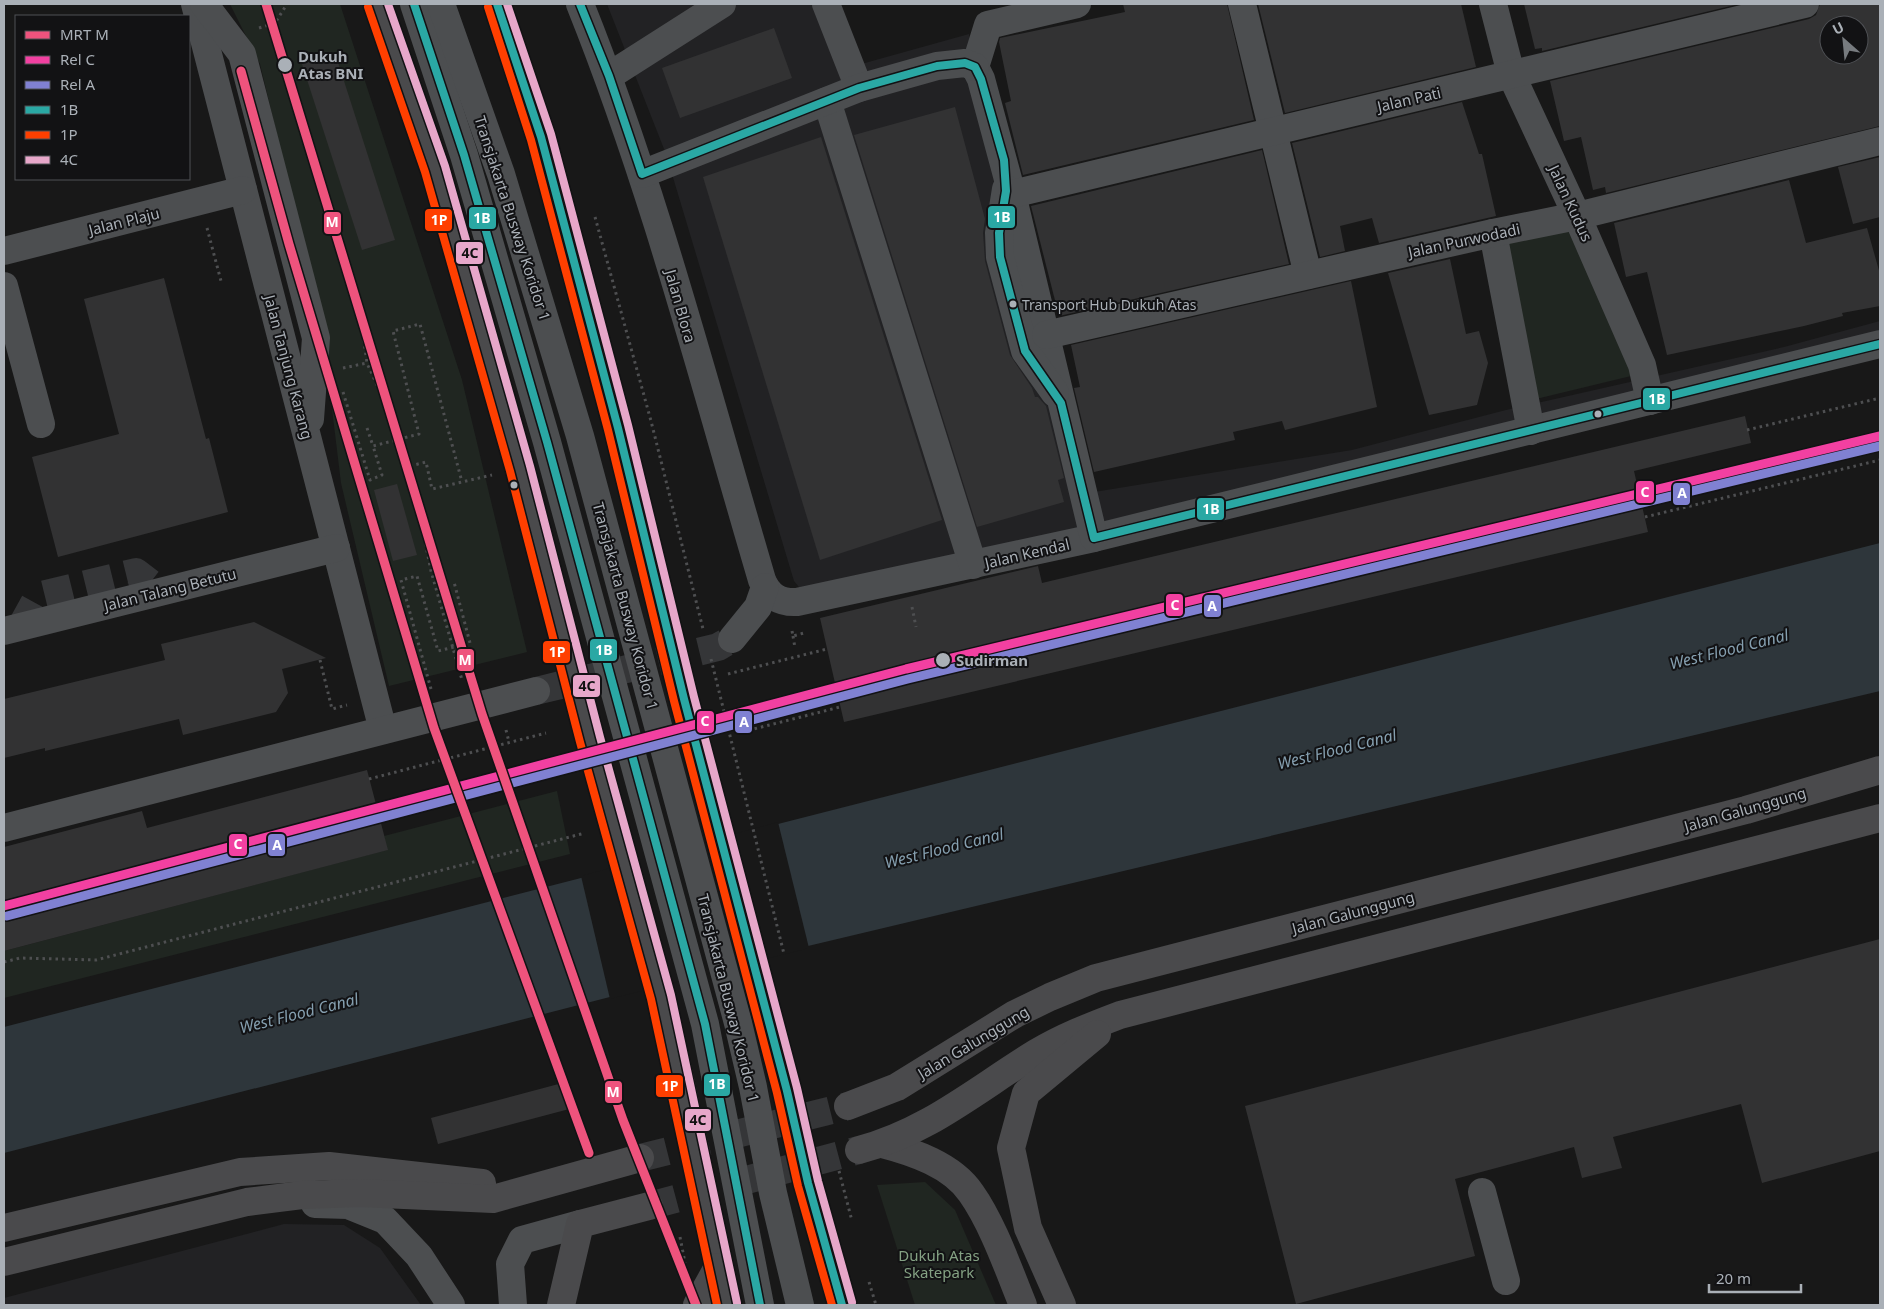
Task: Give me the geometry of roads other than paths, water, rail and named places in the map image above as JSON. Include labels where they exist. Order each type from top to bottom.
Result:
[{"type":"main road","points":[[377,4],[435,170],[520,468],[590,740],[661,997],[727,1305]]},
{"type":"main road","points":[[497,4],[548,166],[618,428],[684,699],[783,1072],[808,1184],[842,1305]]},
{"type":"main road","name":"Jalan Galunggung","points":[[848,1106],[896,1087],[1016,1014],[1050,997],[1096,978],[1746,810],[1880,770]]},
{"type":"main road","points":[[1023,1305],[996,1240],[971,1193],[952,1175],[928,1160],[906,1150],[870,1147],[925,1126],[1036,1053],[1079,1030],[1120,1015],[1879,818]]},
{"type":"main road","points":[[1062,1305],[1028,1228],[1011,1148],[1026,1093],[1120,1015]]},
{"type":"main road","points":[[4,1262],[247,1202],[302,1195],[360,1193],[493,1200],[640,1158]]},
{"type":"main road","points":[[4,1228],[240,1172],[329,1166],[485,1183],[526,1191]]},
{"type":"main road","points":[[561,1305],[580,1224],[649,1206]]},
{"type":"main road","points":[[697,1305],[718,1267]]},
{"type":"street","name":"Jalan Tanjung Karang","points":[[195,4],[383,730]]},
{"type":"street","points":[[204,4],[242,54],[316,338],[309,443]]},
{"type":"street","name":"Transjakarta Busway Koridor 1","points":[[414,4],[464,155],[547,442],[705,1024],[760,1305]]},
{"type":"street","name":"Transjakarta Busway Koridor 1","points":[[441,4],[501,174],[580,436],[738,1022],[753,1087],[773,1193],[800,1305]]},
{"type":"street","name":"Jalan Blora","points":[[580,4],[609,76],[642,174],[774,594]]},
{"type":"street","points":[[609,76],[722,4]]},
{"type":"street","points":[[826,4],[860,88]]},
{"type":"street","points":[[1077,4],[988,25],[975,67],[1004,160],[1094,538]]},
{"type":"street","points":[[1242,4],[1308,275]]},
{"type":"street","name":"Jalan Kudus","points":[[1494,4],[1512,74],[1642,364],[1650,401]]},
{"type":"street","name":"Jalan Pati","points":[[1012,194],[1805,4]]},
{"type":"street","points":[[642,174],[860,88],[937,66],[965,63],[975,67]]},
{"type":"street","points":[[827,101],[972,566]]},
{"type":"street","name":"Jalan Purwodadi","points":[[1046,335],[1493,233],[1577,216],[1880,141]]},
{"type":"street","points":[[1004,160],[1006,191],[999,233],[1000,257],[1025,351],[1061,404]]},
{"type":"street","name":"Jalan Plaju","points":[[4,251],[244,190]]},
{"type":"street","points":[[1493,233],[1532,431]]},
{"type":"street","points":[[4,286],[41,424]]},
{"type":"street","name":"Jalan Kendal","points":[[774,594],[797,602],[972,566],[1532,431],[1880,344]]},
{"type":"street","name":"Jalan Talang Betutu","points":[[4,631],[336,548]]},
{"type":"street","points":[[720,644],[774,594]]},
{"type":"street","points":[[4,828],[171,787],[536,690]]},
{"type":"street","points":[[4,842],[129,810],[148,802],[171,787]]},
{"type":"street","points":[[185,1185],[247,1202],[348,1206],[386,1220],[419,1256],[451,1305]]},
{"type":"street","points":[[1482,1192],[1506,1281]]},
{"type":"street","points":[[514,1305],[510,1264],[522,1240],[580,1224]]},
{"type":"water","name":"West Flood Canal","points":[[1880,543],[1880,691],[808,946],[4,1153],[4,1027],[581,878],[778,824]]},
{"type":"tunnel","points":[[21,627],[38,596],[136,572],[162,592]]},
{"type":"tunnel","points":[[536,691],[718,647],[732,639]]},
{"type":"tunnel","points":[[640,1158],[848,1106]]},
{"type":"tunnel","points":[[649,1206],[859,1150]]},
{"type":"metro line","name":"M","points":[[266,4],[482,714],[623,1120],[696,1305]]},
{"type":"metro line","name":"M","points":[[241,71],[289,244],[434,728],[589,1153]]},
{"type":"rail line","name":"C","points":[[4,906],[906,669],[1880,436]]},
{"type":"rail line","name":"A","points":[[7,916],[908,679],[1880,446]]},
{"type":"place","name":"Dukuh Atas BNI","points":[[285,65]]},
{"type":"place","name":"Transport Hub Dukuh Atas","points":[[1013,304]]},
{"type":"place","name":"Sudirman","points":[[943,660]]},
{"type":"park label","name":"Dukuh Atas Skatepark","points":[[939,1264]]}]
